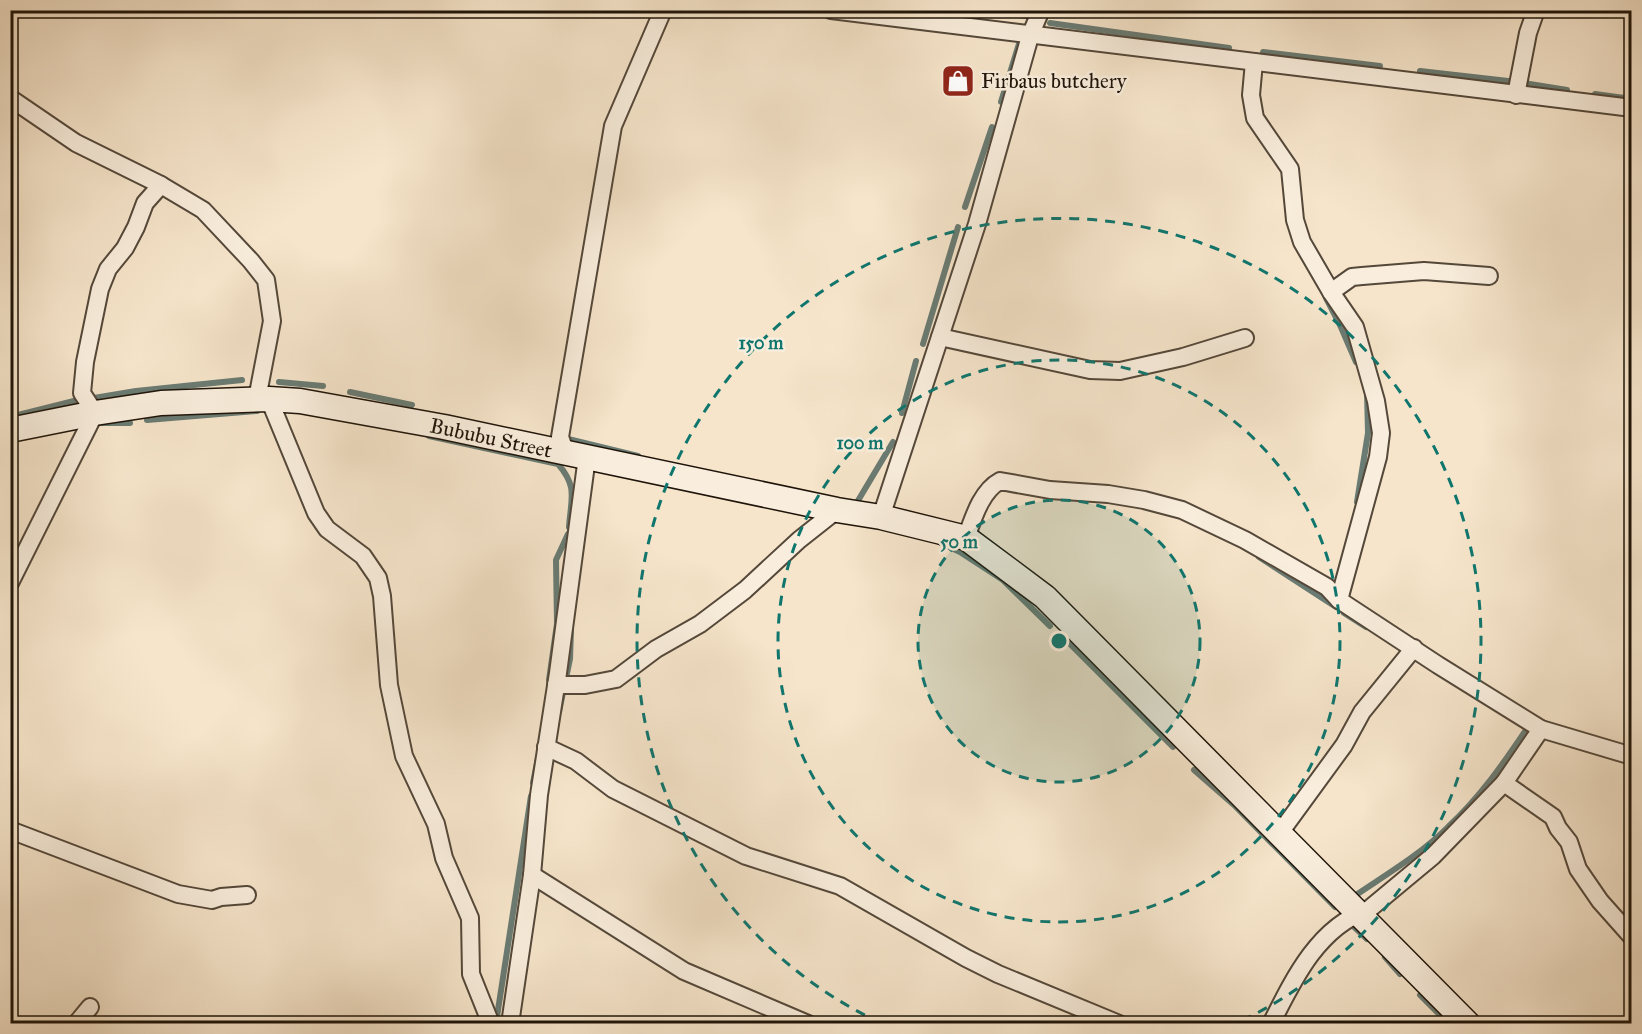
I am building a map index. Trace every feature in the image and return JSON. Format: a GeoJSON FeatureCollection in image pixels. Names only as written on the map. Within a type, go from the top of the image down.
{"type":"FeatureCollection","features":[{"type":"Feature","properties":{"kind":"street"},"geometry":{"type":"LineString","coordinates":[[510,1023],[532,875],[539,795],[556,685],[576,455],[560,437],[613,126],[663,10]]}},
{"type":"Feature","properties":{"kind":"street"},"geometry":{"type":"LineString","coordinates":[[831,10],[1632,108]]}},
{"type":"Feature","properties":{"kind":"street"},"geometry":{"type":"LineString","coordinates":[[881,517],[977,224],[1030,36],[1041,10]]}},
{"type":"Feature","properties":{"kind":"street"},"geometry":{"type":"LineString","coordinates":[[1516,95],[1528,33],[1536,10]]}},
{"type":"Feature","properties":{"kind":"street"},"geometry":{"type":"LineString","coordinates":[[1254,62],[1251,95],[1255,118],[1290,169],[1295,220],[1302,243],[1355,327],[1376,401],[1381,433],[1378,457],[1339,600]]}},
{"type":"Feature","properties":{"kind":"street"},"geometry":{"type":"LineString","coordinates":[[10,98],[76,143],[161,185],[203,210],[266,280],[272,321],[263,399],[316,513],[327,529],[363,556],[378,578],[382,596],[389,685],[404,756],[436,824],[444,858],[470,918],[471,974],[490,1023]]}},
{"type":"Feature","properties":{"kind":"street"},"geometry":{"type":"LineString","coordinates":[[10,583],[95,412],[82,393],[85,362],[100,289],[108,269],[125,248],[136,227],[145,203],[161,185]]}},
{"type":"Feature","properties":{"kind":"street"},"geometry":{"type":"LineString","coordinates":[[1331,292],[1352,278],[1362,276],[1424,271],[1489,276]]}},
{"type":"Feature","properties":{"kind":"street"},"geometry":{"type":"LineString","coordinates":[[940,337],[1090,370],[1120,371],[1183,357],[1245,338]]}},
{"type":"Feature","properties":{"kind":"street","name":"Bububu Street"},"geometry":{"type":"LineString","coordinates":[[10,430],[95,412],[161,402],[263,399],[300,401],[881,517],[966,538]]}},
{"type":"Feature","properties":{"kind":"street"},"geometry":{"type":"LineString","coordinates":[[1468,1023],[1046,597],[966,538],[975,513],[992,485],[1000,481],[1050,490],[1108,494],[1182,510],[1255,546],[1327,587],[1339,600],[1541,729],[1632,756]]}},
{"type":"Feature","properties":{"kind":"street"},"geometry":{"type":"LineString","coordinates":[[556,685],[585,685],[616,679],[623,675],[656,649],[700,624],[745,590],[799,540],[837,510]]}},
{"type":"Feature","properties":{"kind":"street"},"geometry":{"type":"LineString","coordinates":[[1279,834],[1344,745],[1362,712],[1414,648]]}},
{"type":"Feature","properties":{"kind":"street"},"geometry":{"type":"LineString","coordinates":[[1271,1023],[1292,981],[1335,927],[1368,910],[1433,856],[1504,783],[1541,729]]}},
{"type":"Feature","properties":{"kind":"street"},"geometry":{"type":"LineString","coordinates":[[546,747],[576,761],[613,789],[746,856],[840,886],[998,974],[1119,1023]]}},
{"type":"Feature","properties":{"kind":"street"},"geometry":{"type":"LineString","coordinates":[[1504,783],[1553,817],[1569,842],[1578,869],[1600,901],[1632,937]]}},
{"type":"Feature","properties":{"kind":"street"},"geometry":{"type":"LineString","coordinates":[[10,830],[178,894],[212,900],[220,897],[247,895]]}},
{"type":"Feature","properties":{"kind":"street"},"geometry":{"type":"LineString","coordinates":[[532,875],[684,971],[808,1023]]}},
{"type":"Feature","properties":{"kind":"street"},"geometry":{"type":"LineString","coordinates":[[76,1023],[90,1008]]}},
{"type":"Feature","properties":{"kind":"waterway"},"geometry":{"type":"LineString","coordinates":[[976,10],[1027,16],[1028,10]]}},
{"type":"Feature","properties":{"kind":"waterway"},"geometry":{"type":"LineString","coordinates":[[1050,23],[1229,48]]}},
{"type":"Feature","properties":{"kind":"waterway"},"geometry":{"type":"LineString","coordinates":[[1001,102],[1019,44]]}},
{"type":"Feature","properties":{"kind":"waterway"},"geometry":{"type":"LineString","coordinates":[[1263,52],[1380,66]]}},
{"type":"Feature","properties":{"kind":"waterway"},"geometry":{"type":"LineString","coordinates":[[1420,71],[1567,90]]}},
{"type":"Feature","properties":{"kind":"waterway"},"geometry":{"type":"LineString","coordinates":[[1595,94],[1632,99]]}},
{"type":"Feature","properties":{"kind":"waterway"},"geometry":{"type":"LineString","coordinates":[[965,207],[992,127]]}},
{"type":"Feature","properties":{"kind":"waterway"},"geometry":{"type":"LineString","coordinates":[[923,344],[958,227]]}},
{"type":"Feature","properties":{"kind":"waterway"},"geometry":{"type":"LineString","coordinates":[[1326,298],[1356,362]]}},
{"type":"Feature","properties":{"kind":"waterway"},"geometry":{"type":"LineString","coordinates":[[902,413],[916,361]]}},
{"type":"Feature","properties":{"kind":"waterway"},"geometry":{"type":"LineString","coordinates":[[94,398],[136,391],[242,380]]}},
{"type":"Feature","properties":{"kind":"waterway"},"geometry":{"type":"LineString","coordinates":[[279,382],[323,386]]}},
{"type":"Feature","properties":{"kind":"waterway"},"geometry":{"type":"LineString","coordinates":[[350,392],[412,405]]}},
{"type":"Feature","properties":{"kind":"waterway"},"geometry":{"type":"LineString","coordinates":[[1357,502],[1368,433],[1367,392]]}},
{"type":"Feature","properties":{"kind":"waterway"},"geometry":{"type":"LineString","coordinates":[[10,417],[78,400]]}},
{"type":"Feature","properties":{"kind":"waterway"},"geometry":{"type":"LineString","coordinates":[[147,420],[257,411]]}},
{"type":"Feature","properties":{"kind":"waterway"},"geometry":{"type":"LineString","coordinates":[[100,423],[130,423]]}},
{"type":"Feature","properties":{"kind":"waterway"},"geometry":{"type":"LineString","coordinates":[[429,436],[558,464],[571,486],[569,527]]}},
{"type":"Feature","properties":{"kind":"waterway"},"geometry":{"type":"LineString","coordinates":[[564,438],[638,456]]}},
{"type":"Feature","properties":{"kind":"waterway"},"geometry":{"type":"LineString","coordinates":[[854,504],[893,442]]}},
{"type":"Feature","properties":{"kind":"waterway"},"geometry":{"type":"LineString","coordinates":[[549,680],[557,624],[556,560],[568,534]]}},
{"type":"Feature","properties":{"kind":"waterway"},"geometry":{"type":"LineString","coordinates":[[939,542],[960,552],[1003,580],[1050,626]]}},
{"type":"Feature","properties":{"kind":"waterway"},"geometry":{"type":"LineString","coordinates":[[1259,557],[1336,607]]}},
{"type":"Feature","properties":{"kind":"waterway"},"geometry":{"type":"LineString","coordinates":[[1344,613],[1366,627]]}},
{"type":"Feature","properties":{"kind":"waterway"},"geometry":{"type":"LineString","coordinates":[[559,712],[570,659],[571,630]]}},
{"type":"Feature","properties":{"kind":"waterway"},"geometry":{"type":"LineString","coordinates":[[1066,640],[1173,747]]}},
{"type":"Feature","properties":{"kind":"waterway"},"geometry":{"type":"LineString","coordinates":[[1359,900],[1356,895],[1415,855],[1460,816],[1501,767],[1528,727],[1525,725]]}},
{"type":"Feature","properties":{"kind":"waterway"},"geometry":{"type":"LineString","coordinates":[[533,783],[538,758]]}},
{"type":"Feature","properties":{"kind":"waterway"},"geometry":{"type":"LineString","coordinates":[[1194,770],[1234,805],[1335,907]]}},
{"type":"Feature","properties":{"kind":"waterway"},"geometry":{"type":"LineString","coordinates":[[496,1023],[531,796]]}},
{"type":"Feature","properties":{"kind":"waterway"},"geometry":{"type":"LineString","coordinates":[[1351,924],[1367,939]]}},
{"type":"Feature","properties":{"kind":"waterway"},"geometry":{"type":"LineString","coordinates":[[1385,957],[1400,974]]}},
{"type":"Feature","properties":{"kind":"waterway"},"geometry":{"type":"LineString","coordinates":[[1420,995],[1449,1024]]}},
{"type":"Feature","properties":{"kind":"place","name":"Firbaus butchery"},"geometry":{"type":"Point","coordinates":[958,81]}}]}
